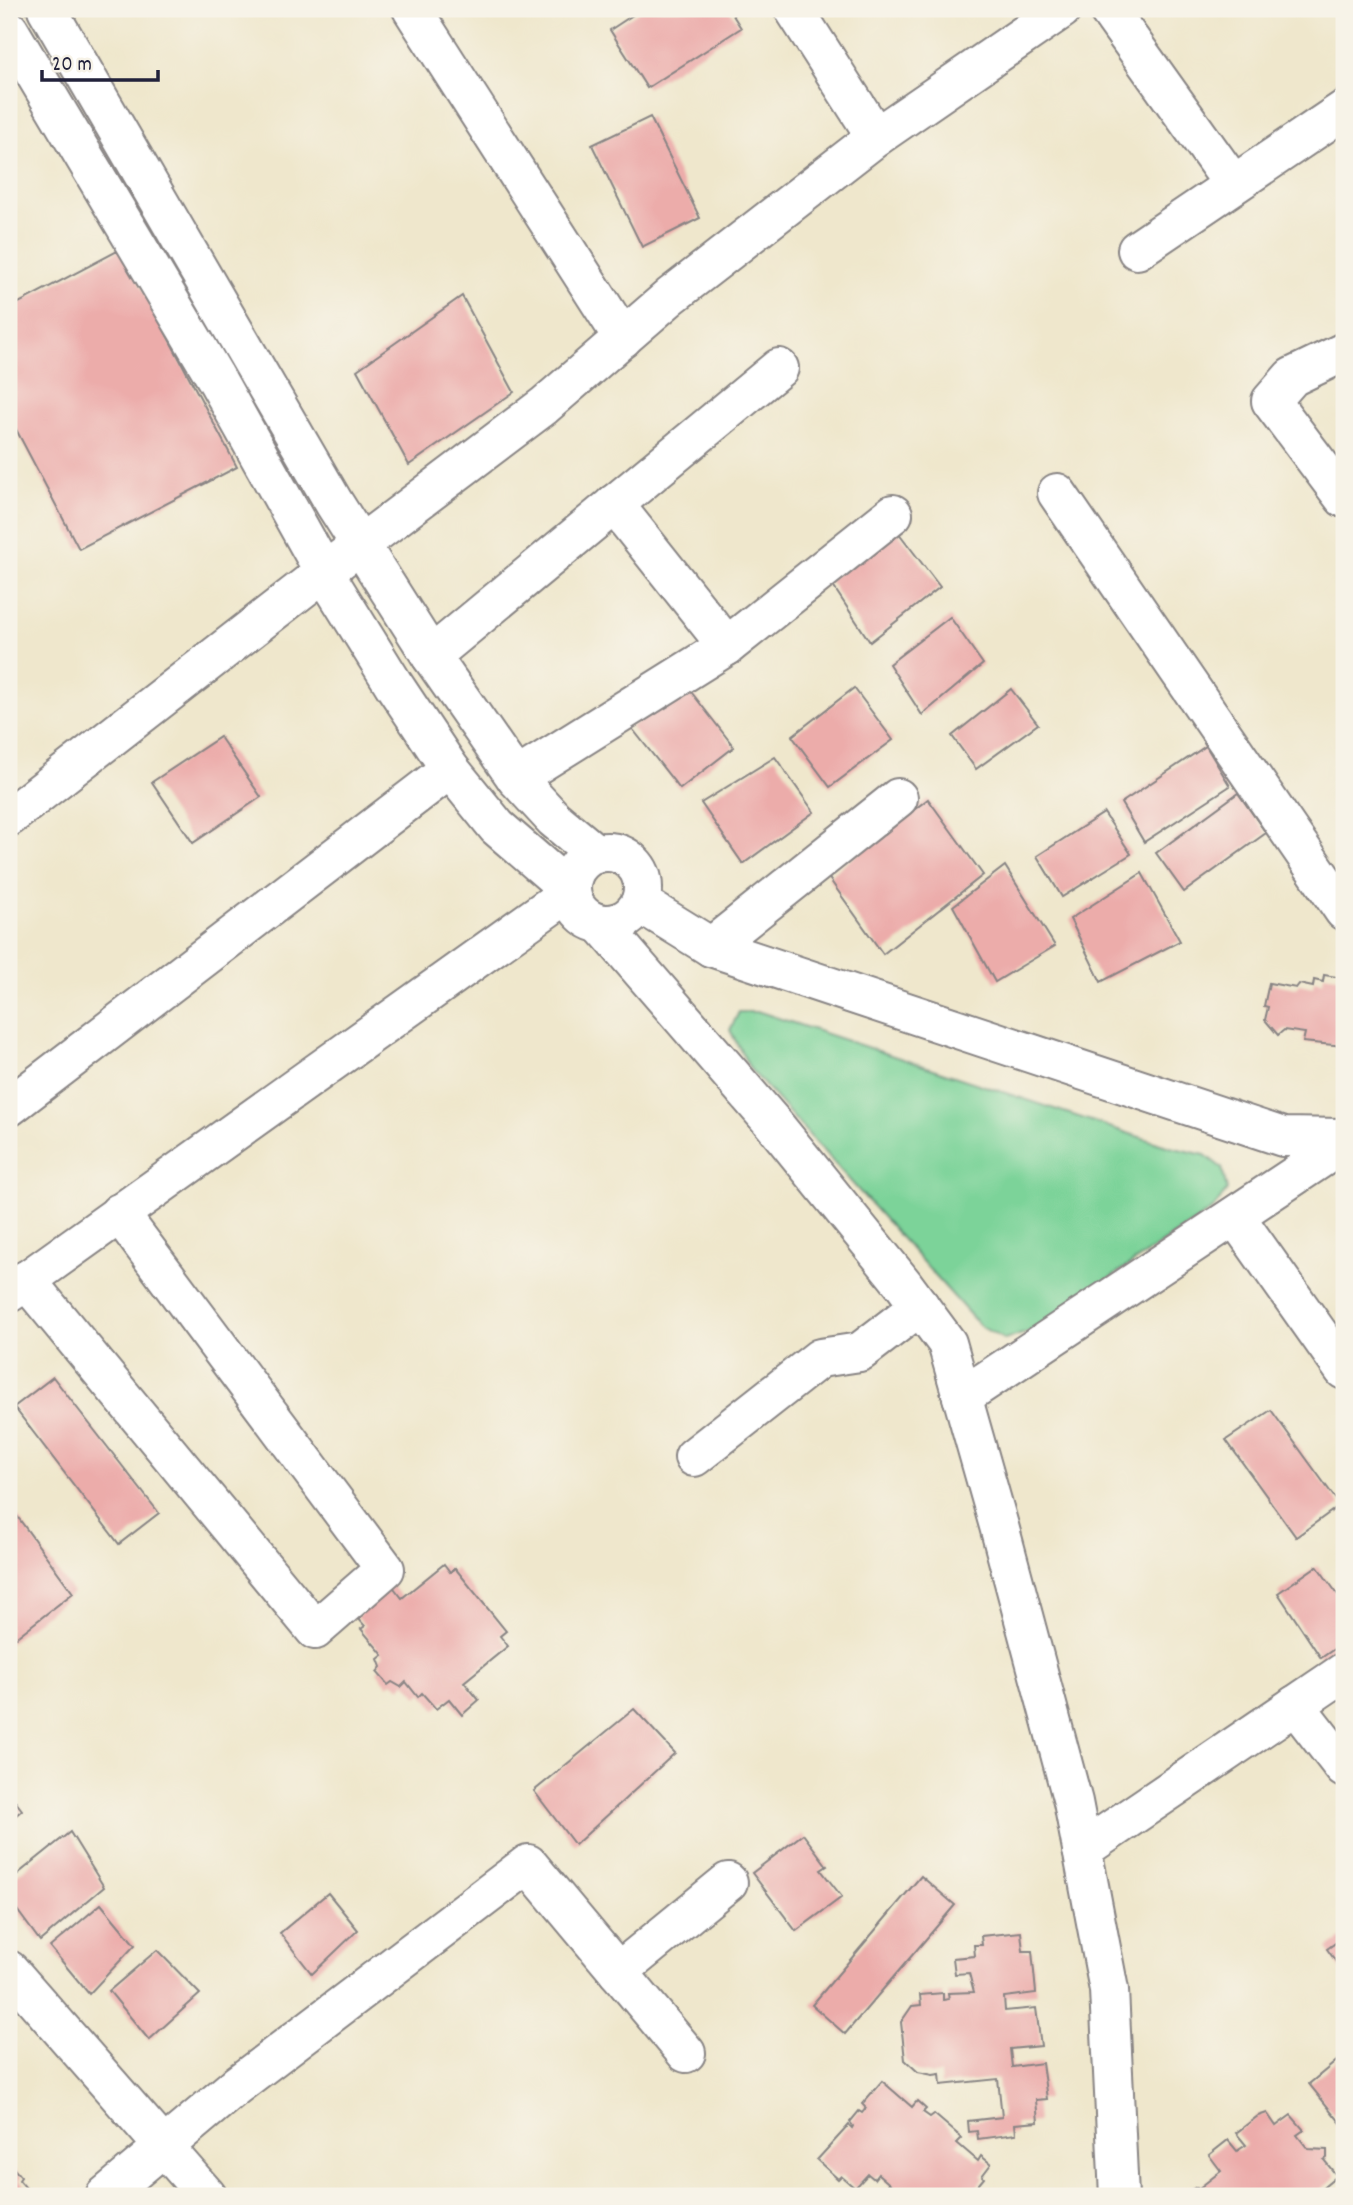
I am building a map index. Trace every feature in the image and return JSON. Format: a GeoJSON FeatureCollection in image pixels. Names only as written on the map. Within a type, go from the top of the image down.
{"type":"FeatureCollection","features":[{"type":"Feature","properties":{"kind":"street"},"geometry":{"type":"LineString","coordinates":[[47,9],[360,545],[431,656],[516,778],[554,818],[596,854]]}},
{"type":"Feature","properties":{"kind":"street"},"geometry":{"type":"LineString","coordinates":[[412,9],[623,338]]}},
{"type":"Feature","properties":{"kind":"street"},"geometry":{"type":"LineString","coordinates":[[794,9],[876,137]]}},
{"type":"Feature","properties":{"kind":"street"},"geometry":{"type":"LineString","coordinates":[[9,817],[324,572],[544,406],[671,296],[876,137],[1062,9]]}},
{"type":"Feature","properties":{"kind":"street"},"geometry":{"type":"LineString","coordinates":[[1108,9],[1233,184]]}},
{"type":"Feature","properties":{"kind":"street"},"geometry":{"type":"LineString","coordinates":[[9,30],[218,382],[324,572],[450,769],[497,827],[533,861],[571,891],[581,912],[590,920],[613,924],[634,913],[643,891],[642,880],[629,860],[619,855],[607,852],[585,859],[572,879],[571,891],[119,1213],[18,1286],[315,1630],[385,1569],[119,1213]]}},
{"type":"Feature","properties":{"kind":"street"},"geometry":{"type":"LineString","coordinates":[[1137,250],[1344,110]]}},
{"type":"Feature","properties":{"kind":"street"},"geometry":{"type":"LineString","coordinates":[[1344,352],[1292,377],[1271,401],[1344,498]]}},
{"type":"Feature","properties":{"kind":"street"},"geometry":{"type":"LineString","coordinates":[[431,656],[779,368]]}},
{"type":"Feature","properties":{"kind":"street"},"geometry":{"type":"LineString","coordinates":[[1057,494],[1344,911]]}},
{"type":"Feature","properties":{"kind":"street"},"geometry":{"type":"LineString","coordinates":[[614,504],[727,646]]}},
{"type":"Feature","properties":{"kind":"street"},"geometry":{"type":"LineString","coordinates":[[516,778],[727,646],[893,514]]}},
{"type":"Feature","properties":{"kind":"street"},"geometry":{"type":"LineString","coordinates":[[9,1107],[450,769]]}},
{"type":"Feature","properties":{"kind":"street"},"geometry":{"type":"LineString","coordinates":[[711,947],[898,799]]}},
{"type":"Feature","properties":{"kind":"street"},"geometry":{"type":"LineString","coordinates":[[640,903],[711,947],[1283,1137],[1344,1140]]}},
{"type":"Feature","properties":{"kind":"street"},"geometry":{"type":"LineString","coordinates":[[601,923],[773,1123],[947,1343],[1073,1802],[1109,1990],[1110,2191]]}},
{"type":"Feature","properties":{"kind":"street"},"geometry":{"type":"LineString","coordinates":[[962,1397],[1235,1216],[1344,1140]]}},
{"type":"Feature","properties":{"kind":"street"},"geometry":{"type":"LineString","coordinates":[[1235,1216],[1344,1370]]}},
{"type":"Feature","properties":{"kind":"street"},"geometry":{"type":"LineString","coordinates":[[694,1457],[820,1357],[860,1352],[920,1306]]}},
{"type":"Feature","properties":{"kind":"street"},"geometry":{"type":"LineString","coordinates":[[1082,1850],[1344,1672]]}},
{"type":"Feature","properties":{"kind":"street"},"geometry":{"type":"LineString","coordinates":[[1295,1705],[1344,1768]]}},
{"type":"Feature","properties":{"kind":"street"},"geometry":{"type":"LineString","coordinates":[[106,2196],[237,2085],[528,1864],[686,2053]]}},
{"type":"Feature","properties":{"kind":"street"},"geometry":{"type":"LineString","coordinates":[[618,1972],[728,1882]]}},
{"type":"Feature","properties":{"kind":"street"},"geometry":{"type":"LineString","coordinates":[[9,1970],[207,2196]]}},
{"type":"Feature","properties":{"kind":"green space"},"geometry":{"type":"Polygon","coordinates":[[[739,1012],[760,1012],[1170,1147],[1205,1155],[1222,1168],[1227,1190],[1213,1209],[1031,1331],[1005,1340],[980,1326],[750,1069],[730,1030],[739,1012]]]}},
{"type":"Feature","properties":{"kind":"building"},"geometry":{"type":"Polygon","coordinates":[[[642,9],[729,9],[741,28],[647,88],[610,30],[642,9]]]}},
{"type":"Feature","properties":{"kind":"building"},"geometry":{"type":"Polygon","coordinates":[[[650,117],[700,218],[642,247],[592,145],[650,117]]]}},
{"type":"Feature","properties":{"kind":"building"},"geometry":{"type":"Polygon","coordinates":[[[121,249],[237,467],[79,549],[9,416],[9,308],[121,249]]]}},
{"type":"Feature","properties":{"kind":"building"},"geometry":{"type":"Polygon","coordinates":[[[462,296],[514,392],[409,465],[357,370],[462,296]]]}},
{"type":"Feature","properties":{"kind":"building"},"geometry":{"type":"Polygon","coordinates":[[[895,528],[940,587],[870,642],[829,580],[895,528]]]}},
{"type":"Feature","properties":{"kind":"building"},"geometry":{"type":"Polygon","coordinates":[[[950,617],[983,664],[922,715],[889,664],[950,617]]]}},
{"type":"Feature","properties":{"kind":"building"},"geometry":{"type":"Polygon","coordinates":[[[685,684],[734,747],[680,789],[631,727],[685,684]]]}},
{"type":"Feature","properties":{"kind":"building"},"geometry":{"type":"Polygon","coordinates":[[[854,688],[893,740],[830,787],[792,736],[854,688]]]}},
{"type":"Feature","properties":{"kind":"building"},"geometry":{"type":"Polygon","coordinates":[[[1011,689],[1038,724],[976,769],[952,736],[1011,689]]]}},
{"type":"Feature","properties":{"kind":"building"},"geometry":{"type":"Polygon","coordinates":[[[220,737],[261,797],[193,843],[152,782],[220,737]]]}},
{"type":"Feature","properties":{"kind":"building"},"geometry":{"type":"Polygon","coordinates":[[[1206,746],[1230,786],[1144,842],[1121,803],[1206,746]]]}},
{"type":"Feature","properties":{"kind":"building"},"geometry":{"type":"Polygon","coordinates":[[[775,757],[814,812],[743,864],[701,803],[775,757]]]}},
{"type":"Feature","properties":{"kind":"building"},"geometry":{"type":"Polygon","coordinates":[[[1238,793],[1266,833],[1184,892],[1156,853],[1238,793]]]}},
{"type":"Feature","properties":{"kind":"building"},"geometry":{"type":"Polygon","coordinates":[[[928,799],[983,875],[883,954],[828,877],[928,799]]]}},
{"type":"Feature","properties":{"kind":"building"},"geometry":{"type":"Polygon","coordinates":[[[1104,813],[1131,854],[1062,897],[1037,856],[1104,813]]]}},
{"type":"Feature","properties":{"kind":"building"},"geometry":{"type":"Polygon","coordinates":[[[1005,866],[1055,946],[995,982],[953,906],[1005,866]]]}},
{"type":"Feature","properties":{"kind":"building"},"geometry":{"type":"Polygon","coordinates":[[[1142,873],[1180,941],[1101,982],[1070,919],[1142,873]]]}},
{"type":"Feature","properties":{"kind":"building"},"geometry":{"type":"Polygon","coordinates":[[[1324,975],[1344,978],[1344,1046],[1303,1042],[1305,1033],[1284,1030],[1278,1035],[1265,1020],[1268,1007],[1264,1006],[1269,983],[1296,988],[1299,984],[1313,987],[1314,980],[1323,982],[1324,975]]]}},
{"type":"Feature","properties":{"kind":"building"},"geometry":{"type":"Polygon","coordinates":[[[53,1377],[159,1513],[119,1544],[14,1407],[53,1377]]]}},
{"type":"Feature","properties":{"kind":"building"},"geometry":{"type":"Polygon","coordinates":[[[1271,1410],[1340,1505],[1296,1537],[1226,1440],[1271,1410]]]}},
{"type":"Feature","properties":{"kind":"building"},"geometry":{"type":"Polygon","coordinates":[[[9,1505],[73,1593],[9,1643],[9,1505]]]}},
{"type":"Feature","properties":{"kind":"building"},"geometry":{"type":"Polygon","coordinates":[[[444,1564],[450,1572],[455,1568],[506,1631],[500,1636],[508,1646],[464,1682],[479,1700],[462,1715],[449,1699],[436,1709],[422,1693],[418,1697],[406,1682],[401,1687],[392,1682],[388,1685],[377,1672],[381,1667],[378,1659],[383,1655],[361,1629],[365,1626],[357,1617],[387,1579],[402,1598],[444,1564]]]}},
{"type":"Feature","properties":{"kind":"building"},"geometry":{"type":"Polygon","coordinates":[[[1317,1566],[1344,1603],[1344,1642],[1321,1658],[1278,1593],[1317,1566]]]}},
{"type":"Feature","properties":{"kind":"building"},"geometry":{"type":"Polygon","coordinates":[[[634,1709],[675,1753],[575,1845],[534,1791],[634,1709]]]}},
{"type":"Feature","properties":{"kind":"building"},"geometry":{"type":"Polygon","coordinates":[[[9,1793],[22,1810],[9,1821],[9,1793]]]}},
{"type":"Feature","properties":{"kind":"building"},"geometry":{"type":"Polygon","coordinates":[[[70,1832],[104,1887],[40,1941],[9,1899],[9,1881],[70,1832]]]}},
{"type":"Feature","properties":{"kind":"building"},"geometry":{"type":"Polygon","coordinates":[[[803,1834],[827,1866],[821,1870],[842,1897],[796,1931],[752,1873],[803,1834]]]}},
{"type":"Feature","properties":{"kind":"building"},"geometry":{"type":"Polygon","coordinates":[[[921,1876],[955,1905],[845,2034],[812,2005],[921,1876]]]}},
{"type":"Feature","properties":{"kind":"building"},"geometry":{"type":"Polygon","coordinates":[[[328,1893],[358,1930],[312,1974],[280,1933],[328,1893]]]}},
{"type":"Feature","properties":{"kind":"building"},"geometry":{"type":"Polygon","coordinates":[[[101,1904],[135,1945],[89,1994],[50,1947],[101,1904]]]}},
{"type":"Feature","properties":{"kind":"building"},"geometry":{"type":"Polygon","coordinates":[[[1021,1932],[1023,1951],[1032,1951],[1036,1993],[1004,1997],[1005,2011],[1036,2008],[1041,2046],[1010,2049],[1012,2067],[1042,2063],[1047,2099],[1036,2100],[1038,2122],[1015,2124],[1016,2134],[978,2139],[977,2131],[969,2132],[968,2121],[1002,2117],[998,2079],[941,2085],[940,2074],[918,2072],[905,2060],[901,2022],[912,2006],[921,2005],[920,1995],[943,1993],[943,2000],[949,1999],[948,1993],[974,1992],[969,1973],[955,1974],[953,1958],[975,1956],[974,1945],[982,1945],[981,1936],[1021,1932]]]}},
{"type":"Feature","properties":{"kind":"building"},"geometry":{"type":"Polygon","coordinates":[[[1344,1937],[1344,1973],[1327,1949],[1344,1937]]]}},
{"type":"Feature","properties":{"kind":"building"},"geometry":{"type":"Polygon","coordinates":[[[157,1950],[200,1994],[149,2040],[109,1991],[157,1950]]]}},
{"type":"Feature","properties":{"kind":"building"},"geometry":{"type":"Polygon","coordinates":[[[1344,2055],[1344,2127],[1309,2084],[1344,2055]]]}},
{"type":"Feature","properties":{"kind":"building"},"geometry":{"type":"Polygon","coordinates":[[[882,2081],[912,2107],[917,2101],[926,2109],[923,2112],[930,2117],[934,2114],[962,2138],[957,2143],[978,2161],[981,2156],[991,2164],[982,2176],[984,2178],[969,2196],[963,2191],[959,2196],[895,2196],[891,2192],[894,2188],[878,2174],[874,2179],[868,2174],[855,2188],[841,2176],[838,2179],[817,2160],[849,2125],[852,2128],[850,2122],[859,2111],[862,2113],[866,2108],[862,2104],[882,2081]]]}},
{"type":"Feature","properties":{"kind":"building"},"geometry":{"type":"Polygon","coordinates":[[[1267,2113],[1276,2126],[1291,2115],[1304,2130],[1297,2135],[1308,2149],[1327,2150],[1327,2158],[1324,2160],[1337,2176],[1313,2196],[1194,2196],[1196,2192],[1193,2189],[1198,2189],[1221,2171],[1209,2155],[1228,2140],[1237,2151],[1246,2145],[1236,2133],[1258,2116],[1267,2113]]]}},
{"type":"Feature","properties":{"kind":"building"},"geometry":{"type":"Polygon","coordinates":[[[9,2163],[21,2177],[19,2180],[33,2196],[9,2196],[9,2163]]]}}]}
